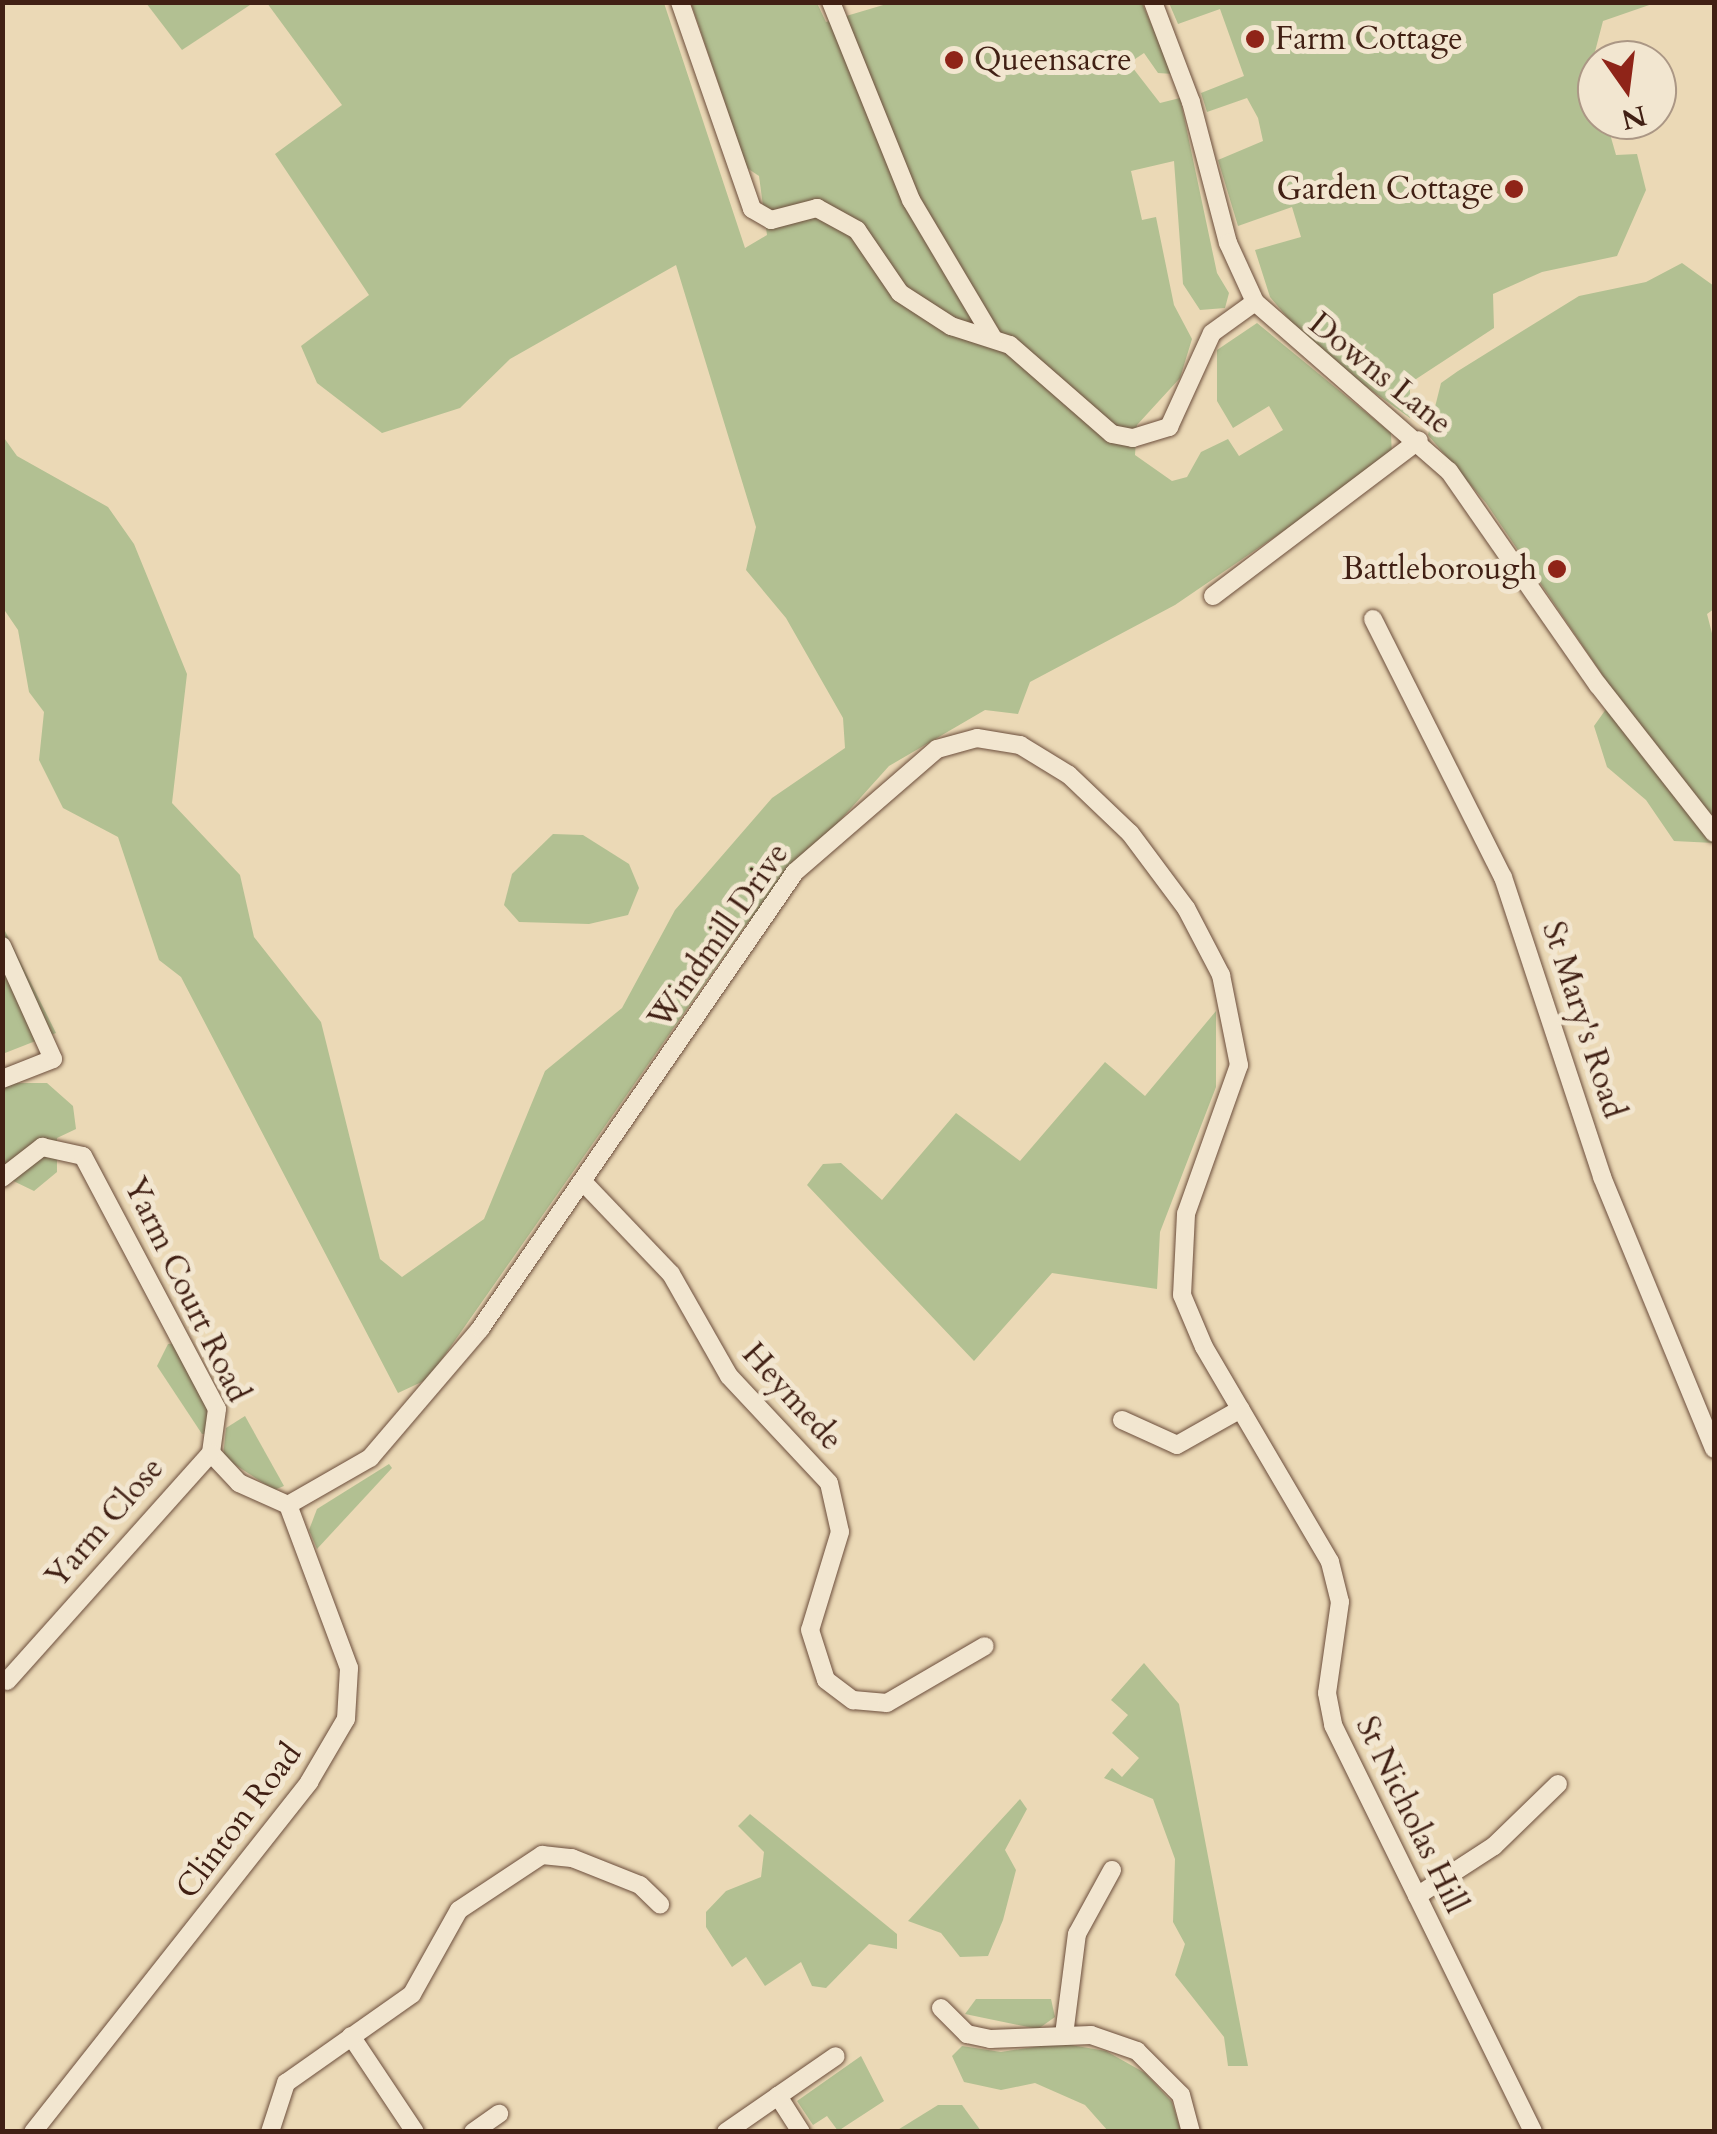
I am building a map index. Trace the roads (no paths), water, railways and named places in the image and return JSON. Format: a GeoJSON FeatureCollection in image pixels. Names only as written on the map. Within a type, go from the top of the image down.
{"type":"FeatureCollection","features":[{"type":"Feature","properties":{"kind":"street"},"geometry":{"type":"LineString","coordinates":[[680,2],[752,209],[772,220],[818,208],[856,230],[900,293],[951,326],[993,338],[1026,356],[1090,421],[1132,438],[1169,427],[1212,332],[1255,302]]}},
{"type":"Feature","properties":{"kind":"street"},"geometry":{"type":"LineString","coordinates":[[832,2],[910,200],[993,338]]}},
{"type":"Feature","properties":{"kind":"street","name":"Downs Lane"},"geometry":{"type":"LineString","coordinates":[[1153,2],[1191,102],[1228,243],[1255,302],[1292,342],[1419,440],[1472,499],[1598,686],[1714,833]]}},
{"type":"Feature","properties":{"kind":"street"},"geometry":{"type":"LineString","coordinates":[[1213,596],[1419,440]]}},
{"type":"Feature","properties":{"kind":"street","name":"St Mary's Road"},"geometry":{"type":"LineString","coordinates":[[1373,619],[1503,877],[1602,1177],[1714,1449]]}},
{"type":"Feature","properties":{"kind":"street","name":"Windmill Drive"},"geometry":{"type":"LineString","coordinates":[[288,1505],[340,1480],[396,1431],[586,1185],[805,861],[937,749],[976,738],[1020,744],[1096,798],[1161,870],[1205,939],[1233,1007],[1239,1051],[1232,1101],[1186,1214],[1179,1270],[1190,1322],[1242,1409]]}},
{"type":"Feature","properties":{"kind":"street"},"geometry":{"type":"LineString","coordinates":[[2,946],[53,1059],[47,1068],[2,1078]]}},
{"type":"Feature","properties":{"kind":"street","name":"Yarm Court Road"},"geometry":{"type":"LineString","coordinates":[[2,1178],[30,1151],[56,1145],[94,1169],[217,1409],[212,1453],[239,1483],[288,1505]]}},
{"type":"Feature","properties":{"kind":"street","name":"Heymede"},"geometry":{"type":"LineString","coordinates":[[586,1185],[670,1274],[729,1376],[828,1484],[838,1550],[810,1630],[826,1680],[854,1700],[887,1703],[985,1646]]}},
{"type":"Feature","properties":{"kind":"street"},"geometry":{"type":"LineString","coordinates":[[1122,1420],[1177,1445],[1242,1409]]}},
{"type":"Feature","properties":{"kind":"street","name":"St Nicholas Hill"},"geometry":{"type":"LineString","coordinates":[[1242,1409],[1337,1578],[1340,1623],[1328,1709],[1533,2132]]}},
{"type":"Feature","properties":{"kind":"street","name":"Yarm Close"},"geometry":{"type":"LineString","coordinates":[[4,1684],[212,1453]]}},
{"type":"Feature","properties":{"kind":"street","name":"Clinton Road"},"geometry":{"type":"LineString","coordinates":[[33,2132],[309,1782],[346,1719],[348,1668],[288,1505]]}},
{"type":"Feature","properties":{"kind":"street"},"geometry":{"type":"LineString","coordinates":[[1417,1896],[1494,1846],[1558,1784]]}},
{"type":"Feature","properties":{"kind":"street"},"geometry":{"type":"LineString","coordinates":[[270,2132],[286,2083],[412,1994],[460,1910],[542,1855],[572,1858],[640,1886],[660,1904]]}},
{"type":"Feature","properties":{"kind":"street"},"geometry":{"type":"LineString","coordinates":[[1064,2035],[1077,1934],[1112,1870]]}},
{"type":"Feature","properties":{"kind":"street"},"geometry":{"type":"LineString","coordinates":[[940,2008],[966,2034],[990,2039],[1091,2035],[1153,2062],[1181,2095],[1191,2132]]}},
{"type":"Feature","properties":{"kind":"street"},"geometry":{"type":"LineString","coordinates":[[351,2036],[415,2132]]}},
{"type":"Feature","properties":{"kind":"street"},"geometry":{"type":"LineString","coordinates":[[726,2132],[836,2056]]}},
{"type":"Feature","properties":{"kind":"street"},"geometry":{"type":"LineString","coordinates":[[778,2096],[802,2132]]}},
{"type":"Feature","properties":{"kind":"street"},"geometry":{"type":"LineString","coordinates":[[473,2132],[499,2114]]}},
{"type":"Feature","properties":{"kind":"place","name":"Farm Cottage"},"geometry":{"type":"Point","coordinates":[1255,39]}},
{"type":"Feature","properties":{"kind":"place","name":"Queensacre"},"geometry":{"type":"Point","coordinates":[954,60]}},
{"type":"Feature","properties":{"kind":"place","name":"Garden Cottage"},"geometry":{"type":"Point","coordinates":[1514,189]}},
{"type":"Feature","properties":{"kind":"place","name":"Battleborough"},"geometry":{"type":"Point","coordinates":[1557,569]}}]}
